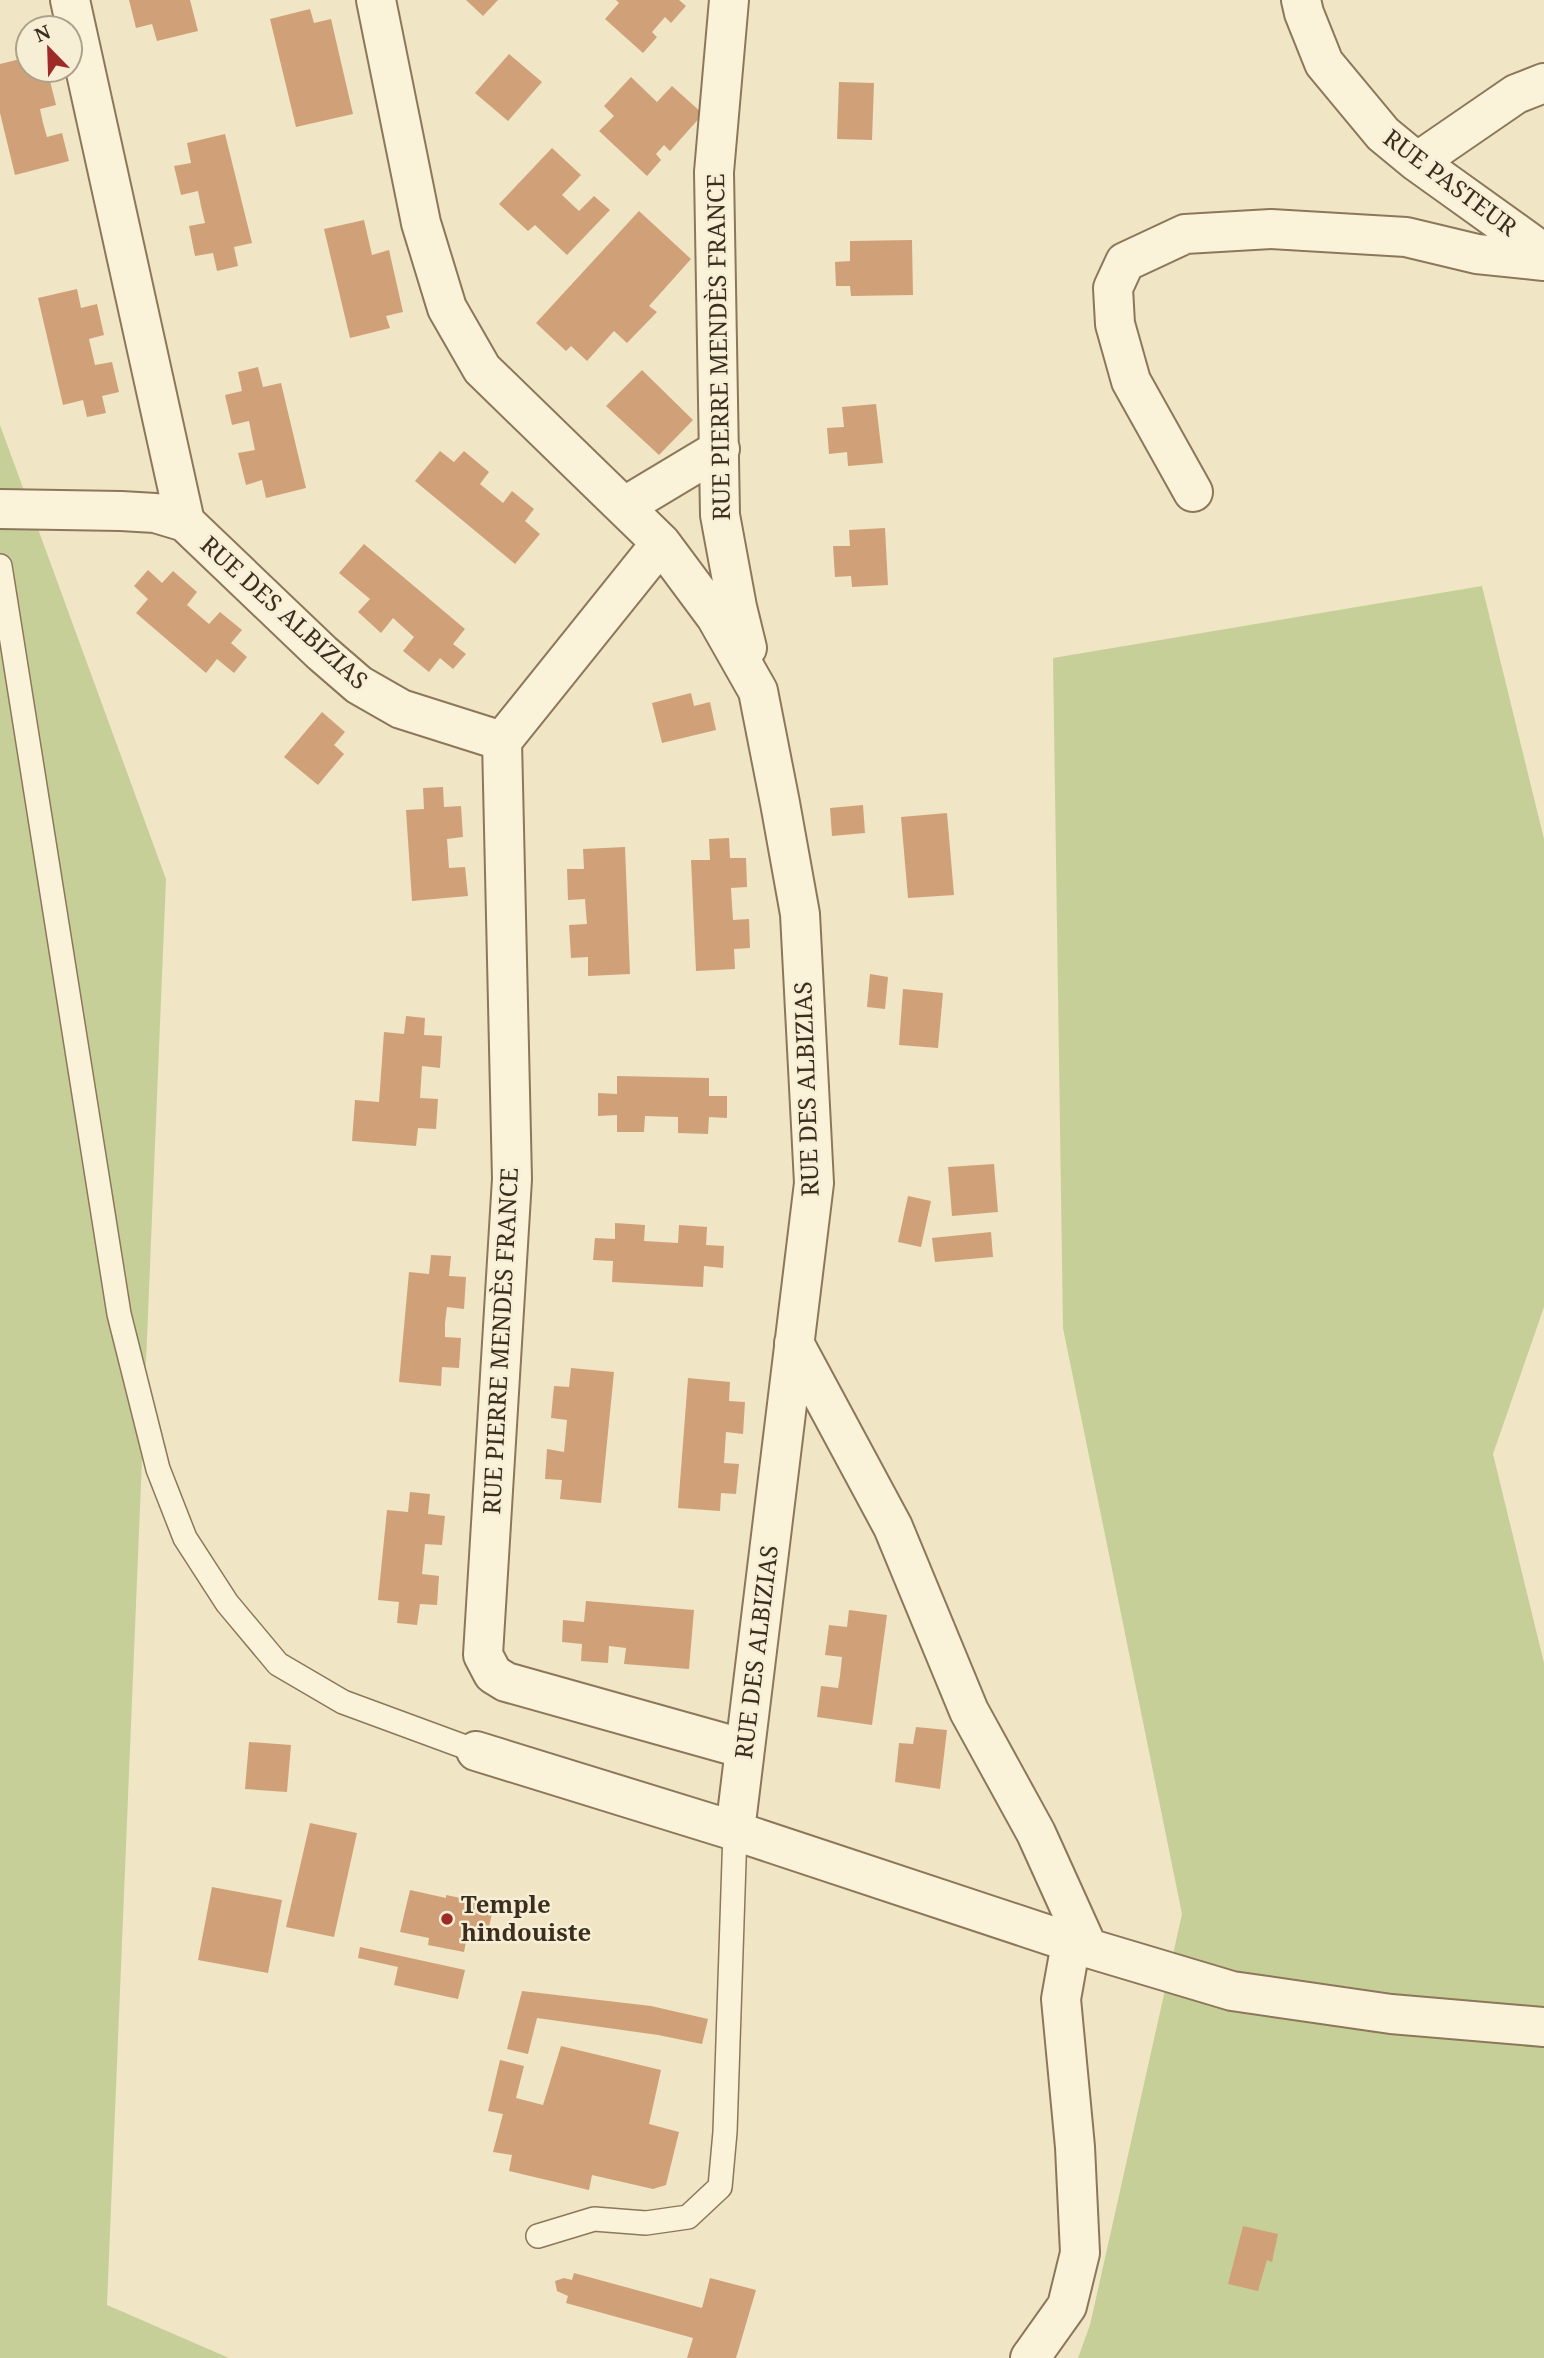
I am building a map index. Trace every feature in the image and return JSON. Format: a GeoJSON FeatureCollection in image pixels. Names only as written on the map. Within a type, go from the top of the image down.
{"type":"FeatureCollection","features":[{"type":"Feature","properties":{"kind":"street","name":"RUE DES ALBIZIAS"},"geometry":{"type":"LineString","coordinates":[[69,0],[185,522]]}},
{"type":"Feature","properties":{"kind":"street","name":"RUE DES ALBIZIAS"},"geometry":{"type":"LineString","coordinates":[[376,0],[421,223],[447,308],[482,369],[661,543],[716,617],[758,691],[800,914],[814,1184],[735,1831]]}},
{"type":"Feature","properties":{"kind":"street","name":"RUE PIERRE MENDÈS FRANCE"},"geometry":{"type":"LineString","coordinates":[[729,0],[714,172],[720,515],[737,607],[758,691]]}},
{"type":"Feature","properties":{"kind":"street","name":"RUE PASTEUR"},"geometry":{"type":"LineString","coordinates":[[1301,0],[1324,63],[1383,134],[1417,162],[1544,253]]}},
{"type":"Feature","properties":{"kind":"street"},"geometry":{"type":"LineString","coordinates":[[1417,162],[1516,94],[1544,83]]}},
{"type":"Feature","properties":{"kind":"street"},"geometry":{"type":"LineString","coordinates":[[1193,492],[1131,381],[1115,324],[1113,288],[1125,262],[1185,234],[1271,229],[1406,237],[1477,254],[1544,261]]}},
{"type":"Feature","properties":{"kind":"street"},"geometry":{"type":"LineString","coordinates":[[625,506],[720,449]]}},
{"type":"Feature","properties":{"kind":"street","name":"RUE DES ALBIZIAS"},"geometry":{"type":"LineString","coordinates":[[0,509],[121,510],[155,513],[185,522],[359,685],[401,709],[502,741]]}},
{"type":"Feature","properties":{"kind":"street"},"geometry":{"type":"LineString","coordinates":[[502,741],[661,543]]}},
{"type":"Feature","properties":{"kind":"street","name":"RUE PIERRE MENDÈS FRANCE"},"geometry":{"type":"LineString","coordinates":[[502,741],[512,1179],[483,1655],[493,1674],[506,1682],[745,1749]]}},
{"type":"Feature","properties":{"kind":"street"},"geometry":{"type":"LineString","coordinates":[[794,1343],[892,1527],[969,1711],[1036,1833],[1080,1945],[1061,1999],[1076,2147],[1080,2253],[1067,2306],[1030,2358]]}},
{"type":"Feature","properties":{"kind":"street"},"geometry":{"type":"LineString","coordinates":[[476,1751],[735,1831],[1080,1945],[1232,1991],[1391,2014],[1544,2027]]}},
{"type":"Feature","properties":{"kind":"lane"},"geometry":{"type":"LineString","coordinates":[[0,566],[119,1314],[158,1469],[185,1538],[227,1603],[278,1664],[344,1702],[476,1751]]}},
{"type":"Feature","properties":{"kind":"lane"},"geometry":{"type":"LineString","coordinates":[[538,2236],[594,2218],[646,2223],[688,2217],[720,2188],[725,2132],[735,1831]]}},
{"type":"Feature","properties":{"kind":"green space"},"geometry":{"type":"Polygon","coordinates":[[[0,425],[166,879],[107,2305],[229,2358],[0,2358],[0,425]]]}},
{"type":"Feature","properties":{"kind":"green space"},"geometry":{"type":"Polygon","coordinates":[[[1482,586],[1544,839],[1544,1307],[1493,1454],[1544,1663],[1544,2358],[1078,2358],[1090,2325],[1182,1914],[1063,1328],[1053,658],[1482,586]]]}},
{"type":"Feature","properties":{"kind":"building"},"geometry":{"type":"Polygon","coordinates":[[[129,0],[190,0],[198,31],[157,41],[152,24],[136,28],[129,0]]]}},
{"type":"Feature","properties":{"kind":"building"},"geometry":{"type":"Polygon","coordinates":[[[466,0],[498,0],[483,16],[466,0]]]}},
{"type":"Feature","properties":{"kind":"building"},"geometry":{"type":"Polygon","coordinates":[[[616,0],[679,0],[686,6],[671,23],[665,17],[652,32],[657,37],[643,53],[605,19],[619,3],[616,0]]]}},
{"type":"Feature","properties":{"kind":"building"},"geometry":{"type":"Polygon","coordinates":[[[310,9],[314,23],[331,19],[353,114],[296,127],[270,19],[310,9]]]}},
{"type":"Feature","properties":{"kind":"building"},"geometry":{"type":"Polygon","coordinates":[[[509,54],[542,82],[508,121],[475,93],[509,54]]]}},
{"type":"Feature","properties":{"kind":"building"},"geometry":{"type":"Polygon","coordinates":[[[14,60],[14,84],[51,84],[56,105],[40,109],[43,123],[47,137],[62,133],[69,161],[15,175],[0,113],[0,64],[14,60]]]}},
{"type":"Feature","properties":{"kind":"building"},"geometry":{"type":"Polygon","coordinates":[[[631,77],[657,102],[672,86],[703,114],[670,151],[664,145],[656,154],[661,160],[647,176],[599,131],[614,116],[604,106],[631,77]]]}},
{"type":"Feature","properties":{"kind":"building"},"geometry":{"type":"Polygon","coordinates":[[[839,82],[874,83],[872,140],[837,139],[839,82]]]}},
{"type":"Feature","properties":{"kind":"building"},"geometry":{"type":"Polygon","coordinates":[[[225,134],[252,243],[234,247],[238,266],[217,271],[213,253],[195,256],[189,226],[205,223],[198,191],[181,195],[174,166],[191,163],[187,143],[225,134]]]}},
{"type":"Feature","properties":{"kind":"building"},"geometry":{"type":"Polygon","coordinates":[[[552,148],[581,175],[562,195],[579,211],[594,196],[610,210],[567,255],[535,225],[528,231],[499,204],[552,148]]]}},
{"type":"Feature","properties":{"kind":"building"},"geometry":{"type":"Polygon","coordinates":[[[639,211],[691,259],[649,306],[657,312],[627,343],[614,331],[587,361],[571,346],[566,351],[536,323],[639,211]]]}},
{"type":"Feature","properties":{"kind":"building"},"geometry":{"type":"Polygon","coordinates":[[[364,220],[372,255],[389,250],[403,312],[386,316],[390,328],[350,338],[324,229],[364,220]]]}},
{"type":"Feature","properties":{"kind":"building"},"geometry":{"type":"Polygon","coordinates":[[[912,240],[913,295],[851,296],[850,286],[836,286],[835,262],[850,261],[850,241],[912,240]]]}},
{"type":"Feature","properties":{"kind":"building"},"geometry":{"type":"Polygon","coordinates":[[[77,289],[81,308],[97,304],[104,335],[89,339],[95,365],[112,362],[119,392],[102,396],[106,413],[87,417],[83,400],[63,405],[38,298],[77,289]]]}},
{"type":"Feature","properties":{"kind":"building"},"geometry":{"type":"Polygon","coordinates":[[[258,367],[263,387],[281,383],[306,488],[266,498],[262,480],[246,485],[238,453],[255,450],[249,421],[232,425],[225,395],[242,391],[238,372],[258,367]]]}},
{"type":"Feature","properties":{"kind":"building"},"geometry":{"type":"Polygon","coordinates":[[[642,370],[693,420],[659,455],[606,406],[642,370]]]}},
{"type":"Feature","properties":{"kind":"building"},"geometry":{"type":"Polygon","coordinates":[[[876,404],[883,463],[848,466],[847,452],[829,454],[827,428],[844,427],[842,407],[876,404]]]}},
{"type":"Feature","properties":{"kind":"building"},"geometry":{"type":"Polygon","coordinates":[[[440,451],[454,462],[464,451],[489,472],[480,484],[503,503],[512,491],[534,509],[525,521],[540,534],[515,564],[415,481],[440,451]]]}},
{"type":"Feature","properties":{"kind":"building"},"geometry":{"type":"Polygon","coordinates":[[[885,528],[888,585],[852,587],[851,576],[835,577],[833,546],[850,546],[849,530],[885,528]]]}},
{"type":"Feature","properties":{"kind":"building"},"geometry":{"type":"Polygon","coordinates":[[[364,544],[465,629],[453,644],[466,654],[453,669],[440,658],[429,672],[403,651],[414,637],[393,618],[381,633],[358,612],[370,599],[339,573],[364,544]]]}},
{"type":"Feature","properties":{"kind":"building"},"geometry":{"type":"Polygon","coordinates":[[[148,570],[162,583],[173,571],[197,592],[187,605],[209,624],[220,612],[242,630],[231,643],[247,657],[234,673],[217,659],[206,673],[136,613],[148,599],[134,586],[148,570]]]}},
{"type":"Feature","properties":{"kind":"building"},"geometry":{"type":"Polygon","coordinates":[[[691,693],[694,706],[710,702],[716,730],[662,743],[652,703],[691,693]]]}},
{"type":"Feature","properties":{"kind":"building"},"geometry":{"type":"Polygon","coordinates":[[[322,712],[345,732],[334,745],[344,754],[318,785],[284,757],[322,712]]]}},
{"type":"Feature","properties":{"kind":"building"},"geometry":{"type":"Polygon","coordinates":[[[443,787],[444,807],[461,806],[463,837],[447,839],[449,868],[465,867],[468,896],[412,901],[406,810],[424,809],[423,788],[443,787]]]}},
{"type":"Feature","properties":{"kind":"building"},"geometry":{"type":"Polygon","coordinates":[[[863,805],[865,833],[832,836],[830,808],[863,805]]]}},
{"type":"Feature","properties":{"kind":"building"},"geometry":{"type":"Polygon","coordinates":[[[947,813],[954,895],[908,898],[901,817],[947,813]]]}},
{"type":"Feature","properties":{"kind":"building"},"geometry":{"type":"Polygon","coordinates":[[[729,838],[730,858],[746,858],[747,887],[731,888],[733,920],[749,919],[750,948],[734,949],[735,969],[696,971],[691,860],[710,860],[709,839],[729,838]]]}},
{"type":"Feature","properties":{"kind":"building"},"geometry":{"type":"Polygon","coordinates":[[[625,847],[630,974],[588,976],[588,957],[571,958],[569,925],[587,924],[585,899],[568,900],[567,869],[584,869],[583,849],[625,847]]]}},
{"type":"Feature","properties":{"kind":"building"},"geometry":{"type":"Polygon","coordinates":[[[870,974],[888,977],[885,1009],[867,1007],[870,974]]]}},
{"type":"Feature","properties":{"kind":"building"},"geometry":{"type":"Polygon","coordinates":[[[903,989],[943,993],[938,1048],[899,1045],[903,989]]]}},
{"type":"Feature","properties":{"kind":"building"},"geometry":{"type":"Polygon","coordinates":[[[406,1016],[425,1018],[424,1035],[442,1036],[440,1068],[422,1066],[420,1098],[438,1099],[436,1129],[418,1128],[416,1146],[352,1141],[355,1100],[379,1102],[384,1032],[404,1034],[406,1016]]]}},
{"type":"Feature","properties":{"kind":"building"},"geometry":{"type":"Polygon","coordinates":[[[617,1076],[709,1078],[709,1096],[727,1096],[727,1118],[709,1117],[708,1134],[678,1133],[678,1117],[645,1116],[644,1132],[617,1132],[617,1115],[598,1116],[598,1093],[617,1094],[617,1076]]]}},
{"type":"Feature","properties":{"kind":"building"},"geometry":{"type":"Polygon","coordinates":[[[994,1164],[998,1212],[952,1216],[948,1167],[994,1164]]]}},
{"type":"Feature","properties":{"kind":"building"},"geometry":{"type":"Polygon","coordinates":[[[908,1196],[931,1201],[921,1247],[898,1242],[908,1196]]]}},
{"type":"Feature","properties":{"kind":"building"},"geometry":{"type":"Polygon","coordinates":[[[615,1223],[645,1225],[644,1241],[678,1243],[679,1225],[707,1227],[706,1245],[724,1246],[723,1268],[704,1266],[703,1287],[612,1282],[613,1261],[593,1260],[595,1238],[615,1239],[615,1223]]]}},
{"type":"Feature","properties":{"kind":"building"},"geometry":{"type":"Polygon","coordinates":[[[991,1232],[993,1257],[935,1262],[932,1238],[991,1232]]]}},
{"type":"Feature","properties":{"kind":"building"},"geometry":{"type":"Polygon","coordinates":[[[431,1255],[451,1256],[449,1276],[466,1277],[464,1309],[447,1307],[445,1323],[445,1337],[461,1338],[459,1368],[442,1367],[441,1386],[399,1382],[409,1272],[429,1274],[431,1255]]]}},
{"type":"Feature","properties":{"kind":"building"},"geometry":{"type":"Polygon","coordinates":[[[571,1368],[614,1372],[601,1503],[560,1499],[562,1480],[545,1479],[547,1449],[564,1452],[567,1420],[551,1418],[554,1386],[569,1387],[571,1368]]]}},
{"type":"Feature","properties":{"kind":"building"},"geometry":{"type":"Polygon","coordinates":[[[688,1378],[730,1382],[729,1401],[745,1402],[743,1434],[726,1432],[724,1463],[739,1464],[736,1494],[721,1493],[720,1511],[678,1508],[688,1378]]]}},
{"type":"Feature","properties":{"kind":"building"},"geometry":{"type":"Polygon","coordinates":[[[410,1492],[430,1494],[428,1514],[445,1516],[442,1545],[425,1544],[422,1574],[439,1576],[437,1605],[420,1604],[417,1625],[397,1623],[399,1602],[378,1600],[387,1510],[408,1512],[410,1492]]]}},
{"type":"Feature","properties":{"kind":"building"},"geometry":{"type":"Polygon","coordinates":[[[586,1601],[694,1610],[689,1669],[624,1664],[626,1648],[609,1646],[608,1663],[581,1661],[582,1644],[562,1642],[563,1620],[584,1622],[586,1601]]]}},
{"type":"Feature","properties":{"kind":"building"},"geometry":{"type":"Polygon","coordinates":[[[849,1610],[887,1615],[872,1725],[817,1717],[821,1686],[838,1688],[840,1676],[842,1657],[825,1655],[829,1625],[847,1627],[849,1610]]]}},
{"type":"Feature","properties":{"kind":"building"},"geometry":{"type":"Polygon","coordinates":[[[916,1727],[947,1730],[940,1789],[895,1782],[899,1743],[913,1744],[916,1727]]]}},
{"type":"Feature","properties":{"kind":"building"},"geometry":{"type":"Polygon","coordinates":[[[249,1742],[291,1745],[287,1792],[245,1789],[249,1742]]]}},
{"type":"Feature","properties":{"kind":"building"},"geometry":{"type":"Polygon","coordinates":[[[310,1823],[357,1833],[334,1937],[286,1927],[310,1823]]]}},
{"type":"Feature","properties":{"kind":"building"},"geometry":{"type":"Polygon","coordinates":[[[212,1887],[282,1900],[268,1973],[198,1960],[212,1887]]]}},
{"type":"Feature","properties":{"kind":"building","name":"Temple hindouiste"},"geometry":{"type":"Polygon","coordinates":[[[410,1890],[494,1905],[486,1940],[467,1936],[464,1952],[428,1945],[429,1938],[400,1932],[410,1890]]]}},
{"type":"Feature","properties":{"kind":"building"},"geometry":{"type":"Polygon","coordinates":[[[360,1947],[465,1970],[458,1999],[394,1985],[398,1967],[358,1958],[360,1947]]]}},
{"type":"Feature","properties":{"kind":"building"},"geometry":{"type":"Polygon","coordinates":[[[522,1991],[651,2006],[708,2019],[702,2044],[537,2018],[528,2054],[507,2049],[522,1991]]]}},
{"type":"Feature","properties":{"kind":"building"},"geometry":{"type":"Polygon","coordinates":[[[561,2046],[661,2070],[649,2124],[679,2132],[666,2185],[653,2189],[592,2175],[589,2190],[509,2171],[512,2155],[493,2152],[503,2114],[488,2111],[500,2060],[524,2066],[516,2098],[543,2105],[561,2046]]]}},
{"type":"Feature","properties":{"kind":"building"},"geometry":{"type":"Polygon","coordinates":[[[1243,2226],[1278,2234],[1272,2262],[1267,2260],[1258,2291],[1228,2284],[1243,2226]]]}},
{"type":"Feature","properties":{"kind":"building"},"geometry":{"type":"Polygon","coordinates":[[[574,2273],[702,2308],[710,2278],[756,2290],[736,2358],[687,2358],[693,2338],[566,2303],[568,2296],[557,2291],[555,2281],[564,2278],[572,2280],[574,2273]]]}},
{"type":"Feature","properties":{"kind":"place","name":"Temple hindouiste"},"geometry":{"type":"Point","coordinates":[447,1919]}}]}
